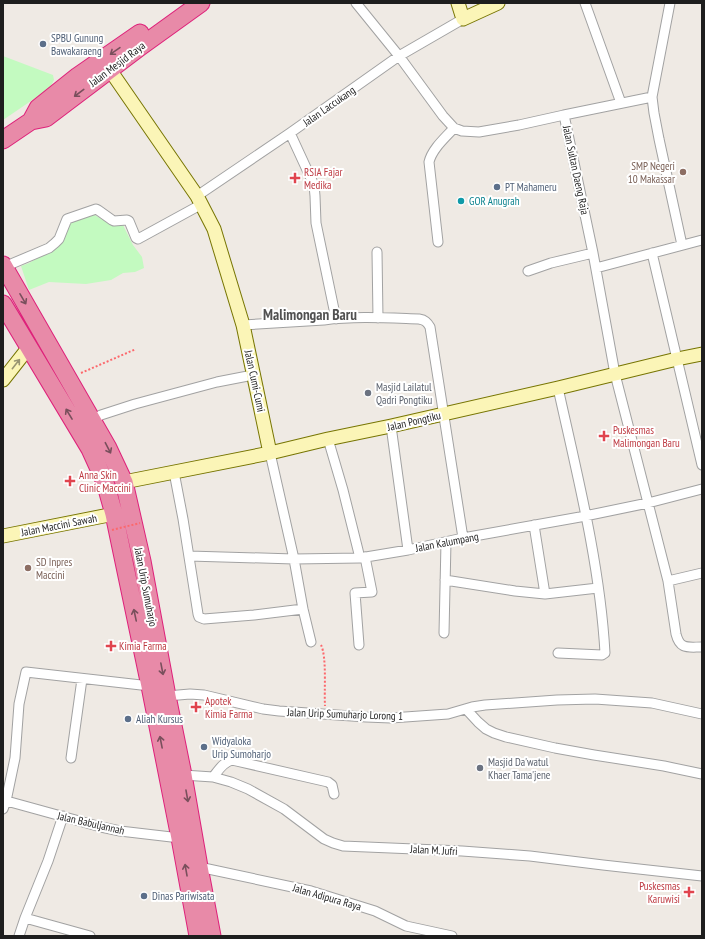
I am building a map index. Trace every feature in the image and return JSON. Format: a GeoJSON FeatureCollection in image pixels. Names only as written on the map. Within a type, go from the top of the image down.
{"type":"FeatureCollection","features":[{"type":"Feature","properties":{"kind":"highway","name":"Jalan Mesjid Raya"},"geometry":{"type":"LineString","coordinates":[[31,120],[46,118],[110,70],[136,43],[181,3]]}},
{"type":"Feature","properties":{"kind":"highway","name":"Jalan Mesjid Raya"},"geometry":{"type":"LineString","coordinates":[[3,140],[31,120],[38,108],[78,76],[136,43],[201,3]]}},
{"type":"Feature","properties":{"kind":"highway","name":"Jalan Urip Sumuharjo"},"geometry":{"type":"LineString","coordinates":[[4,266],[108,448],[124,482],[142,562],[212,936]]}},
{"type":"Feature","properties":{"kind":"highway","name":"Jalan Urip Sumuharjo"},"geometry":{"type":"LineString","coordinates":[[4,308],[90,449],[105,482],[150,686],[198,936]]}},
{"type":"Feature","properties":{"kind":"street"},"geometry":{"type":"LineString","coordinates":[[356,3],[399,56],[443,116],[454,128],[430,156],[429,162],[438,242]]}},
{"type":"Feature","properties":{"kind":"street"},"geometry":{"type":"LineString","coordinates":[[458,3],[463,19],[498,3]]}},
{"type":"Feature","properties":{"kind":"street"},"geometry":{"type":"LineString","coordinates":[[585,3],[621,102]]}},
{"type":"Feature","properties":{"kind":"street"},"geometry":{"type":"LineString","coordinates":[[670,3],[652,97],[659,139],[682,245]]}},
{"type":"Feature","properties":{"kind":"street","name":"Jalan Laccukang"},"geometry":{"type":"LineString","coordinates":[[4,266],[49,248],[59,239],[67,219],[94,209],[98,210],[114,221],[127,220],[136,238],[138,239],[199,200],[290,133],[399,56],[463,19]]}},
{"type":"Feature","properties":{"kind":"street","name":"Jalan Cumi-Cumi"},"geometry":{"type":"LineString","coordinates":[[110,70],[199,200],[214,229],[243,325],[311,642]]}},
{"type":"Feature","properties":{"kind":"street"},"geometry":{"type":"LineString","coordinates":[[564,115],[621,102],[652,97]]}},
{"type":"Feature","properties":{"kind":"street","name":"Jalan Sultan Daeng Raja"},"geometry":{"type":"LineString","coordinates":[[454,128],[462,131],[479,132],[564,115],[596,268],[615,374],[668,580],[678,642],[683,646],[702,647]]}},
{"type":"Feature","properties":{"kind":"street"},"geometry":{"type":"LineString","coordinates":[[290,133],[314,185],[316,223],[336,319]]}},
{"type":"Feature","properties":{"kind":"street"},"geometry":{"type":"LineString","coordinates":[[596,268],[702,240]]}},
{"type":"Feature","properties":{"kind":"street"},"geometry":{"type":"LineString","coordinates":[[377,252],[378,318]]}},
{"type":"Feature","properties":{"kind":"street"},"geometry":{"type":"LineString","coordinates":[[528,271],[551,263],[593,253]]}},
{"type":"Feature","properties":{"kind":"street"},"geometry":{"type":"LineString","coordinates":[[652,253],[702,465]]}},
{"type":"Feature","properties":{"kind":"street"},"geometry":{"type":"LineString","coordinates":[[243,325],[336,319],[378,318],[424,320],[430,327],[463,538]]}},
{"type":"Feature","properties":{"kind":"street"},"geometry":{"type":"LineString","coordinates":[[3,380],[29,347]]}},
{"type":"Feature","properties":{"kind":"street","name":"Jalan Pongtiku"},"geometry":{"type":"LineString","coordinates":[[124,482],[270,453],[702,354]]}},
{"type":"Feature","properties":{"kind":"street"},"geometry":{"type":"LineString","coordinates":[[92,420],[101,415],[135,404],[217,382],[253,375]]}},
{"type":"Feature","properties":{"kind":"street"},"geometry":{"type":"LineString","coordinates":[[558,388],[586,515],[598,588],[605,653],[602,655],[558,653]]}},
{"type":"Feature","properties":{"kind":"street"},"geometry":{"type":"LineString","coordinates":[[391,426],[408,550]]}},
{"type":"Feature","properties":{"kind":"street"},"geometry":{"type":"LineString","coordinates":[[328,439],[372,592],[356,593],[359,645]]}},
{"type":"Feature","properties":{"kind":"street"},"geometry":{"type":"LineString","coordinates":[[174,472],[199,617],[204,619],[254,616],[303,609]]}},
{"type":"Feature","properties":{"kind":"street","name":"Jalan Kalumpang"},"geometry":{"type":"LineString","coordinates":[[189,556],[294,559],[363,557],[408,550],[463,538],[648,503],[702,489]]}},
{"type":"Feature","properties":{"kind":"street","name":"Jalan Maccini Sawah"},"geometry":{"type":"LineString","coordinates":[[3,536],[113,522]]}},
{"type":"Feature","properties":{"kind":"street"},"geometry":{"type":"LineString","coordinates":[[534,525],[545,594]]}},
{"type":"Feature","properties":{"kind":"street"},"geometry":{"type":"LineString","coordinates":[[444,633],[446,542]]}},
{"type":"Feature","properties":{"kind":"street"},"geometry":{"type":"LineString","coordinates":[[668,580],[702,573]]}},
{"type":"Feature","properties":{"kind":"street"},"geometry":{"type":"LineString","coordinates":[[445,580],[545,594],[598,588]]}},
{"type":"Feature","properties":{"kind":"street"},"geometry":{"type":"LineString","coordinates":[[4,803],[15,758],[19,704],[26,672],[150,686]]}},
{"type":"Feature","properties":{"kind":"street"},"geometry":{"type":"LineString","coordinates":[[71,758],[82,679]]}},
{"type":"Feature","properties":{"kind":"street","name":"Jalan Urip Sumuharjo Lorong 1"},"geometry":{"type":"LineString","coordinates":[[167,696],[190,694],[204,695],[263,709],[311,714],[391,718],[448,714],[485,705],[514,702],[595,699],[652,702],[702,714]]}},
{"type":"Feature","properties":{"kind":"street"},"geometry":{"type":"LineString","coordinates":[[466,709],[486,729],[506,737],[594,756],[664,766],[702,774]]}},
{"type":"Feature","properties":{"kind":"street"},"geometry":{"type":"LineString","coordinates":[[213,778],[224,764],[229,760],[232,760],[328,782],[332,785],[334,794]]}},
{"type":"Feature","properties":{"kind":"street","name":"Jalan M. Jufri"},"geometry":{"type":"LineString","coordinates":[[183,775],[213,778],[231,782],[248,789],[284,809],[324,840],[344,846],[462,851],[530,856],[702,876]]}},
{"type":"Feature","properties":{"kind":"street","name":"Jalan Babuljannah"},"geometry":{"type":"LineString","coordinates":[[4,803],[63,816],[120,831],[180,838]]}},
{"type":"Feature","properties":{"kind":"street"},"geometry":{"type":"LineString","coordinates":[[19,936],[63,816]]}},
{"type":"Feature","properties":{"kind":"street","name":"Jalan Adipura Raya"},"geometry":{"type":"LineString","coordinates":[[199,867],[311,891],[375,911],[406,926],[452,936]]}},
{"type":"Feature","properties":{"kind":"street"},"geometry":{"type":"LineString","coordinates":[[25,918],[90,936]]}},
{"type":"Feature","properties":{"kind":"path"},"geometry":{"type":"LineString","coordinates":[[69,379],[136,349]]}},
{"type":"Feature","properties":{"kind":"path"},"geometry":{"type":"LineString","coordinates":[[113,522],[140,523]]}},
{"type":"Feature","properties":{"kind":"path"},"geometry":{"type":"LineString","coordinates":[[311,642],[316,641],[322,647],[324,662],[325,714]]}},
{"type":"Feature","properties":{"kind":"green space"},"geometry":{"type":"Polygon","coordinates":[[[3,56],[53,75],[54,80],[50,88],[3,120],[3,56]]]}},
{"type":"Feature","properties":{"kind":"green space"},"geometry":{"type":"Polygon","coordinates":[[[91,213],[107,222],[123,225],[133,245],[142,257],[144,268],[135,272],[123,273],[111,280],[86,284],[49,282],[29,290],[21,266],[29,263],[61,244],[68,222],[91,213]]]}},
{"type":"Feature","properties":{"kind":"place","name":"SPBU Gunung Bawakaraeng"},"geometry":{"type":"Point","coordinates":[43,44]}},
{"type":"Feature","properties":{"kind":"place","name":"SMP Negeri 10 Makassar"},"geometry":{"type":"Point","coordinates":[683,172]}},
{"type":"Feature","properties":{"kind":"place","name":"RSIA Fajar Medika"},"geometry":{"type":"Point","coordinates":[295,178]}},
{"type":"Feature","properties":{"kind":"place","name":"PT Mahameru"},"geometry":{"type":"Point","coordinates":[497,187]}},
{"type":"Feature","properties":{"kind":"place","name":"GOR Anugrah"},"geometry":{"type":"Point","coordinates":[461,201]}},
{"type":"Feature","properties":{"kind":"place","name":"Masjid Lailatul Qadri Pongtiku"},"geometry":{"type":"Point","coordinates":[368,393]}},
{"type":"Feature","properties":{"kind":"place","name":"Puskesmas Malimongan Baru"},"geometry":{"type":"Point","coordinates":[604,436]}},
{"type":"Feature","properties":{"kind":"place","name":"Anna Skin Clinic Maccini"},"geometry":{"type":"Point","coordinates":[70,481]}},
{"type":"Feature","properties":{"kind":"place","name":"SD Inpres Maccini"},"geometry":{"type":"Point","coordinates":[28,568]}},
{"type":"Feature","properties":{"kind":"place","name":"Kimia Farma"},"geometry":{"type":"Point","coordinates":[111,646]}},
{"type":"Feature","properties":{"kind":"place","name":"Apotek Kimia Farma"},"geometry":{"type":"Point","coordinates":[196,707]}},
{"type":"Feature","properties":{"kind":"place","name":"Aliah Kursus"},"geometry":{"type":"Point","coordinates":[128,719]}},
{"type":"Feature","properties":{"kind":"place","name":"Widyaloka Urip Sumoharjo"},"geometry":{"type":"Point","coordinates":[204,747]}},
{"type":"Feature","properties":{"kind":"place","name":"Masjid Da'watul Khaer Tama'jene"},"geometry":{"type":"Point","coordinates":[480,768]}},
{"type":"Feature","properties":{"kind":"place","name":"Puskesmas Karuwisi"},"geometry":{"type":"Point","coordinates":[689,892]}},
{"type":"Feature","properties":{"kind":"place","name":"Dinas Pariwisata"},"geometry":{"type":"Point","coordinates":[144,896]}},
{"type":"Feature","properties":{"kind":"district","name":"Malimongan Baru"},"geometry":{"type":"Point","coordinates":[310,315]}}]}
